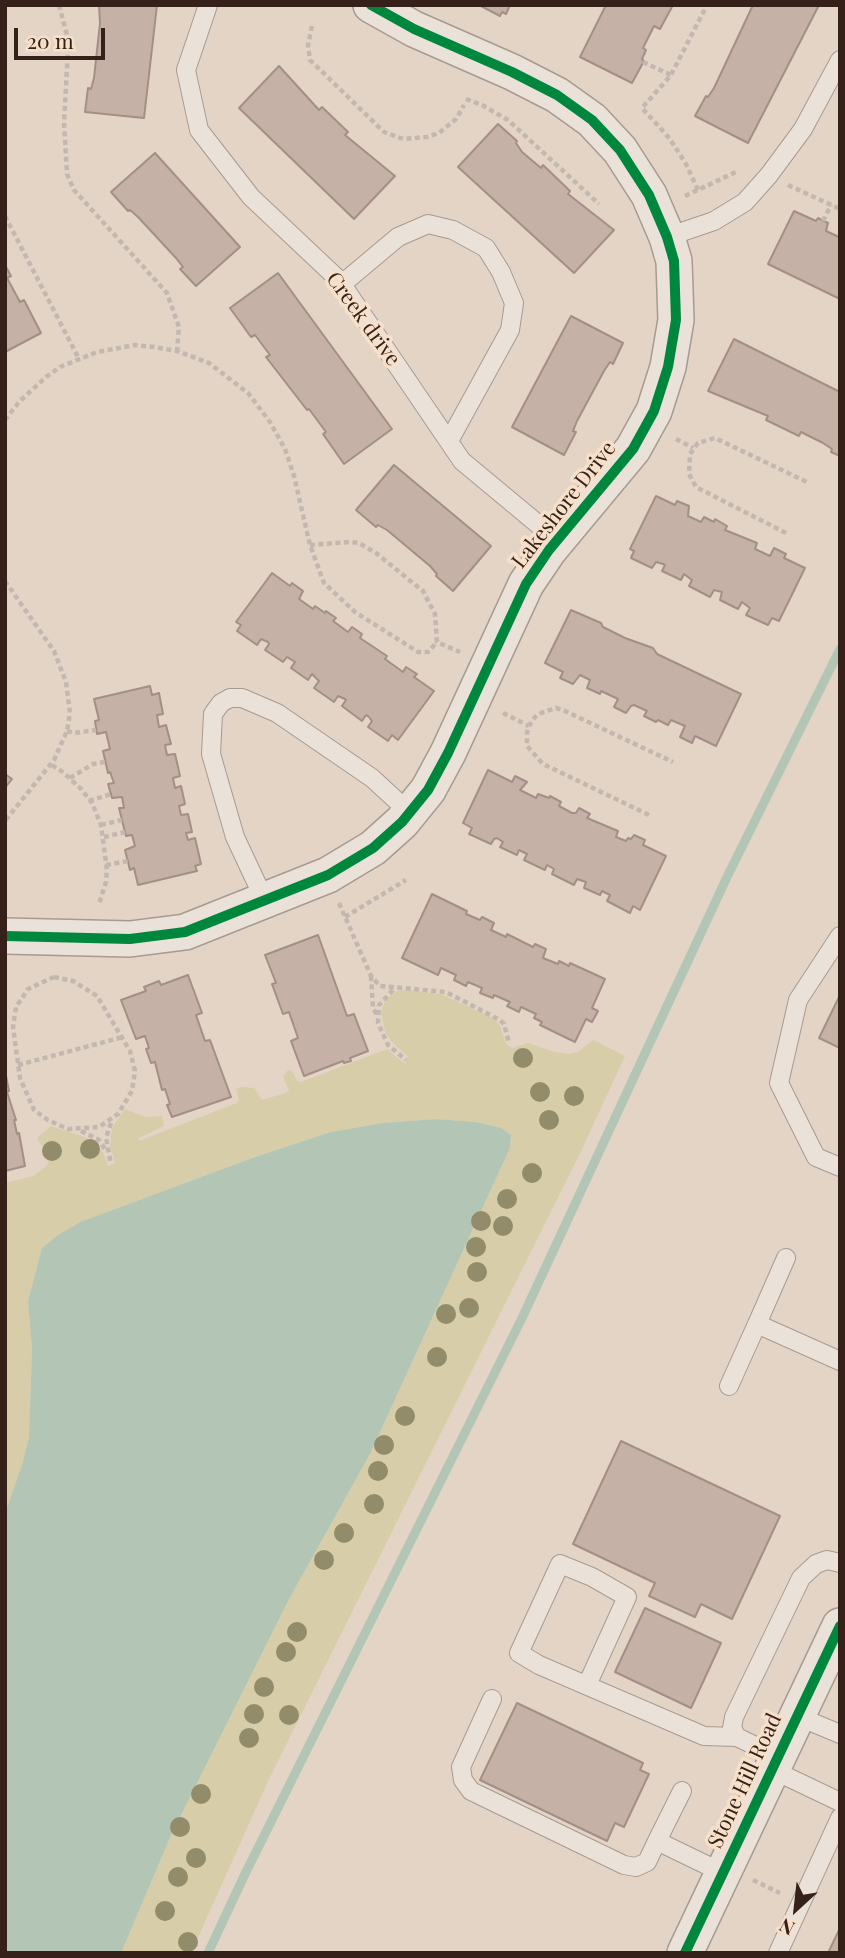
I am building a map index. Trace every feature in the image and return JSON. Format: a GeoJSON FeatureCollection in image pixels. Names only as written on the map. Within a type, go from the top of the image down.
{"type":"FeatureCollection","features":[{"type":"Feature","properties":{"kind":"street","name":"Lakeshore Drive"},"geometry":{"type":"LineString","coordinates":[[5,936],[130,939],[159,937],[202,927],[346,866],[388,836],[428,790],[448,753],[526,584],[557,540],[633,449],[658,400],[668,367],[676,320],[674,261],[649,195],[620,150],[592,120],[557,95],[414,29],[371,5]]}},
{"type":"Feature","properties":{"kind":"street","name":"Stone Hill Road"},"geometry":{"type":"LineString","coordinates":[[685,1953],[735,1874],[776,1764],[840,1626]]}},
{"type":"Feature","properties":{"kind":"lane","name":"Creek drive"},"geometry":{"type":"LineString","coordinates":[[208,5],[186,70],[199,130],[251,197],[342,284],[462,461],[557,540]]}},
{"type":"Feature","properties":{"kind":"lane"},"geometry":{"type":"LineString","coordinates":[[667,237],[714,221],[745,202],[803,129],[840,60]]}},
{"type":"Feature","properties":{"kind":"lane"},"geometry":{"type":"LineString","coordinates":[[342,284],[398,237],[428,224],[453,230],[486,248],[501,272],[514,303],[510,330],[449,441]]}},
{"type":"Feature","properties":{"kind":"lane"},"geometry":{"type":"LineString","coordinates":[[265,901],[235,837],[211,754],[213,714],[230,698],[242,698],[277,713],[372,778],[410,813]]}},
{"type":"Feature","properties":{"kind":"lane"},"geometry":{"type":"LineString","coordinates":[[840,936],[798,1000],[779,1083],[816,1157],[840,1167]]}},
{"type":"Feature","properties":{"kind":"lane"},"geometry":{"type":"LineString","coordinates":[[729,1386],[786,1258]]}},
{"type":"Feature","properties":{"kind":"lane"},"geometry":{"type":"LineString","coordinates":[[757,1324],[840,1361]]}},
{"type":"Feature","properties":{"kind":"lane"},"geometry":{"type":"LineString","coordinates":[[734,1732],[734,1717],[747,1686],[801,1578],[816,1564],[827,1560],[840,1563]]}},
{"type":"Feature","properties":{"kind":"lane"},"geometry":{"type":"LineString","coordinates":[[587,1685],[626,1597],[592,1577],[560,1564],[519,1653],[539,1665],[704,1736],[734,1732],[776,1764],[840,1802]]}},
{"type":"Feature","properties":{"kind":"lane"},"geometry":{"type":"LineString","coordinates":[[492,1699],[461,1767],[463,1780],[471,1791],[624,1865],[636,1867],[647,1863],[682,1791]]}},
{"type":"Feature","properties":{"kind":"lane"},"geometry":{"type":"LineString","coordinates":[[797,1716],[840,1734]]}},
{"type":"Feature","properties":{"kind":"lane"},"geometry":{"type":"LineString","coordinates":[[778,1953],[840,1818]]}},
{"type":"Feature","properties":{"kind":"lane"},"geometry":{"type":"LineString","coordinates":[[657,1841],[735,1874]]}},
{"type":"Feature","properties":{"kind":"path"},"geometry":{"type":"LineString","coordinates":[[59,5],[67,42],[64,122],[67,174],[74,190],[167,293],[179,327],[177,351]]}},
{"type":"Feature","properties":{"kind":"path"},"geometry":{"type":"LineString","coordinates":[[698,190],[670,139],[642,108],[671,75],[707,5]]}},
{"type":"Feature","properties":{"kind":"path"},"geometry":{"type":"LineString","coordinates":[[312,26],[308,45],[310,60],[384,132],[403,139],[428,137],[448,127],[456,119],[465,102],[482,105],[508,120],[599,204]]}},
{"type":"Feature","properties":{"kind":"path"},"geometry":{"type":"LineString","coordinates":[[643,62],[671,75]]}},
{"type":"Feature","properties":{"kind":"path"},"geometry":{"type":"LineString","coordinates":[[675,201],[736,173],[743,166]]}},
{"type":"Feature","properties":{"kind":"path"},"geometry":{"type":"LineString","coordinates":[[784,183],[840,209]]}},
{"type":"Feature","properties":{"kind":"path"},"geometry":{"type":"LineString","coordinates":[[823,221],[831,205]]}},
{"type":"Feature","properties":{"kind":"path"},"geometry":{"type":"LineString","coordinates":[[5,216],[79,359]]}},
{"type":"Feature","properties":{"kind":"path"},"geometry":{"type":"LineString","coordinates":[[5,420],[33,387],[60,367],[106,350],[135,345],[177,351],[209,363],[248,393],[285,449],[310,545],[324,583],[355,612],[418,652],[428,652],[437,642],[435,614],[423,592],[384,559],[368,548],[350,542],[310,545]]}},
{"type":"Feature","properties":{"kind":"path"},"geometry":{"type":"LineString","coordinates":[[786,533],[696,487],[689,474],[691,454],[698,443],[715,438],[809,483]]}},
{"type":"Feature","properties":{"kind":"path"},"geometry":{"type":"LineString","coordinates":[[5,581],[61,664],[70,713],[66,731],[51,765],[5,821]]}},
{"type":"Feature","properties":{"kind":"path"},"geometry":{"type":"LineString","coordinates":[[437,642],[471,657]]}},
{"type":"Feature","properties":{"kind":"path"},"geometry":{"type":"LineString","coordinates":[[649,815],[543,764],[527,746],[529,726],[535,717],[556,708],[673,762]]}},
{"type":"Feature","properties":{"kind":"path"},"geometry":{"type":"LineString","coordinates":[[499,711],[529,726]]}},
{"type":"Feature","properties":{"kind":"path"},"geometry":{"type":"LineString","coordinates":[[66,731],[74,733],[96,730]]}},
{"type":"Feature","properties":{"kind":"path"},"geometry":{"type":"LineString","coordinates":[[70,778],[93,764],[105,762]]}},
{"type":"Feature","properties":{"kind":"path"},"geometry":{"type":"LineString","coordinates":[[51,765],[70,778],[89,801],[101,825],[106,882],[99,904]]}},
{"type":"Feature","properties":{"kind":"path"},"geometry":{"type":"LineString","coordinates":[[89,801],[111,794]]}},
{"type":"Feature","properties":{"kind":"path"},"geometry":{"type":"LineString","coordinates":[[101,825],[122,820]]}},
{"type":"Feature","properties":{"kind":"path"},"geometry":{"type":"LineString","coordinates":[[104,837],[125,832]]}},
{"type":"Feature","properties":{"kind":"path"},"geometry":{"type":"LineString","coordinates":[[106,865],[128,861]]}},
{"type":"Feature","properties":{"kind":"path"},"geometry":{"type":"LineString","coordinates":[[345,917],[407,880]]}},
{"type":"Feature","properties":{"kind":"path"},"geometry":{"type":"LineString","coordinates":[[334,893],[371,976],[373,1009],[383,1036],[405,1060]]}},
{"type":"Feature","properties":{"kind":"path"},"geometry":{"type":"LineString","coordinates":[[371,976],[383,988],[439,990],[494,1015],[504,1024],[509,1043]]}},
{"type":"Feature","properties":{"kind":"path"},"geometry":{"type":"LineString","coordinates":[[77,1130],[99,1127],[113,1119],[123,1108],[134,1083],[135,1071],[123,1037],[102,1002],[73,981],[54,978],[28,989],[16,1007],[13,1027],[23,1087],[34,1110],[59,1127],[77,1130],[99,1140],[109,1156]]}},
{"type":"Feature","properties":{"kind":"path"},"geometry":{"type":"LineString","coordinates":[[377,1015],[382,1000],[396,988]]}},
{"type":"Feature","properties":{"kind":"path"},"geometry":{"type":"LineString","coordinates":[[18,1065],[123,1037]]}},
{"type":"Feature","properties":{"kind":"path"},"geometry":{"type":"LineString","coordinates":[[111,1164],[106,1138],[113,1119]]}},
{"type":"Feature","properties":{"kind":"path"},"geometry":{"type":"LineString","coordinates":[[735,1874],[781,1894]]}},
{"type":"Feature","properties":{"kind":"shaded area"},"geometry":{"type":"Polygon","coordinates":[[[405,990],[441,994],[493,1018],[500,1026],[506,1044],[513,1048],[528,1043],[570,1054],[578,1052],[593,1040],[625,1056],[581,1151],[269,1779],[191,1953],[121,1953],[172,1833],[288,1601],[370,1454],[510,1148],[511,1135],[475,1122],[436,1119],[383,1123],[331,1132],[80,1222],[58,1235],[42,1249],[28,1301],[32,1348],[29,1438],[5,1513],[5,1183],[34,1176],[48,1164],[49,1157],[37,1138],[51,1126],[93,1140],[103,1152],[108,1166],[115,1163],[110,1146],[112,1128],[125,1109],[145,1117],[162,1116],[164,1126],[139,1138],[139,1141],[237,1103],[239,1100],[236,1089],[242,1087],[254,1088],[262,1100],[286,1093],[289,1090],[283,1077],[288,1070],[301,1082],[387,1049],[405,1064],[408,1057],[385,1032],[381,1012],[390,996],[405,990]]]}},
{"type":"Feature","properties":{"kind":"shaded area"},"geometry":{"type":"Polygon","coordinates":[[[436,1119],[475,1122],[501,1128],[511,1135],[510,1148],[370,1454],[288,1601],[172,1833],[121,1953],[5,1953],[5,1513],[29,1438],[32,1348],[28,1301],[42,1248],[80,1222],[331,1132],[383,1123],[436,1119]]]}},
{"type":"Feature","properties":{"kind":"building"},"geometry":{"type":"Polygon","coordinates":[[[99,5],[157,5],[144,118],[85,112],[88,88],[91,89],[94,78],[100,23],[99,5]]]}},
{"type":"Feature","properties":{"kind":"building"},"geometry":{"type":"Polygon","coordinates":[[[479,5],[510,5],[506,14],[502,12],[500,16],[479,5]]]}},
{"type":"Feature","properties":{"kind":"building"},"geometry":{"type":"Polygon","coordinates":[[[606,5],[673,5],[660,29],[654,26],[643,48],[646,50],[642,59],[644,61],[632,83],[580,57],[606,5]]]}},
{"type":"Feature","properties":{"kind":"building"},"geometry":{"type":"Polygon","coordinates":[[[753,5],[819,5],[748,143],[695,116],[706,96],[708,97],[714,88],[753,5]]]}},
{"type":"Feature","properties":{"kind":"building"},"geometry":{"type":"Polygon","coordinates":[[[279,66],[319,110],[322,107],[348,132],[345,135],[395,176],[354,219],[239,108],[279,66]]]}},
{"type":"Feature","properties":{"kind":"building"},"geometry":{"type":"Polygon","coordinates":[[[498,124],[517,141],[522,152],[541,168],[543,165],[570,191],[568,194],[614,230],[574,273],[458,167],[498,124]]]}},
{"type":"Feature","properties":{"kind":"building"},"geometry":{"type":"Polygon","coordinates":[[[155,153],[240,247],[196,286],[180,269],[183,267],[176,258],[111,192],[155,153]]]}},
{"type":"Feature","properties":{"kind":"building"},"geometry":{"type":"Polygon","coordinates":[[[794,211],[816,221],[818,218],[828,223],[826,231],[839,237],[840,235],[840,299],[768,264],[794,211]]]}},
{"type":"Feature","properties":{"kind":"building"},"geometry":{"type":"Polygon","coordinates":[[[5,265],[11,276],[7,278],[20,302],[24,300],[41,333],[5,352],[5,265]]]}},
{"type":"Feature","properties":{"kind":"building"},"geometry":{"type":"Polygon","coordinates":[[[278,273],[392,429],[344,464],[323,434],[326,432],[266,357],[270,355],[255,335],[251,337],[230,308],[278,273]]]}},
{"type":"Feature","properties":{"kind":"building"},"geometry":{"type":"Polygon","coordinates":[[[571,316],[623,343],[613,364],[610,362],[604,371],[577,421],[573,431],[576,432],[564,455],[512,427],[571,316]]]}},
{"type":"Feature","properties":{"kind":"building"},"geometry":{"type":"Polygon","coordinates":[[[734,339],[840,392],[840,456],[831,452],[832,449],[823,443],[801,432],[799,436],[766,420],[768,416],[708,391],[734,339]]]}},
{"type":"Feature","properties":{"kind":"building"},"geometry":{"type":"Polygon","coordinates":[[[394,465],[491,546],[453,591],[436,576],[430,566],[387,530],[378,525],[376,527],[356,510],[394,465]]]}},
{"type":"Feature","properties":{"kind":"building"},"geometry":{"type":"Polygon","coordinates":[[[656,496],[675,505],[677,501],[689,506],[688,516],[701,522],[704,517],[714,522],[715,519],[727,526],[725,530],[757,543],[755,549],[770,556],[774,548],[786,554],[784,558],[805,568],[779,621],[772,618],[768,625],[746,615],[750,608],[742,602],[738,609],[720,600],[722,592],[714,590],[710,597],[689,586],[692,580],[684,574],[681,580],[662,571],[665,565],[663,564],[656,562],[652,568],[631,558],[634,551],[630,549],[656,496]]]}},
{"type":"Feature","properties":{"kind":"building"},"geometry":{"type":"Polygon","coordinates":[[[272,573],[290,586],[292,583],[303,591],[299,599],[313,609],[315,606],[325,613],[326,611],[336,618],[333,621],[348,632],[352,627],[362,634],[360,638],[387,656],[385,659],[403,672],[406,667],[417,674],[414,677],[434,691],[398,740],[392,735],[388,741],[368,727],[372,721],[369,717],[366,715],[362,721],[342,706],[345,699],[338,696],[334,702],[314,688],[319,681],[312,674],[308,680],[291,668],[295,662],[287,657],[283,662],[265,650],[268,642],[261,639],[257,645],[237,631],[241,625],[236,622],[272,573]]]}},
{"type":"Feature","properties":{"kind":"building"},"geometry":{"type":"Polygon","coordinates":[[[571,610],[601,623],[603,627],[625,638],[653,648],[657,654],[741,694],[716,746],[695,736],[692,743],[680,737],[685,726],[671,720],[668,725],[658,720],[656,722],[644,716],[647,711],[634,705],[626,713],[614,707],[618,699],[587,688],[590,680],[580,675],[573,684],[560,678],[563,672],[545,663],[571,610]]]}},
{"type":"Feature","properties":{"kind":"building"},"geometry":{"type":"Polygon","coordinates":[[[150,686],[152,695],[159,693],[163,714],[157,715],[159,727],[166,725],[171,744],[165,745],[167,755],[175,754],[180,776],[173,778],[175,788],[181,786],[185,804],[179,806],[181,815],[188,814],[192,832],[186,833],[188,840],[195,838],[201,864],[195,866],[197,871],[138,885],[134,868],[130,870],[125,850],[135,846],[132,835],[126,836],[119,808],[124,808],[122,797],[112,798],[108,784],[114,783],[110,772],[108,773],[103,751],[110,749],[106,732],[97,734],[95,721],[99,720],[94,699],[150,686]]]}},
{"type":"Feature","properties":{"kind":"building"},"geometry":{"type":"Polygon","coordinates":[[[488,770],[512,782],[515,776],[527,782],[520,790],[536,798],[538,794],[549,798],[550,796],[561,802],[559,806],[572,813],[576,813],[579,808],[590,814],[587,818],[618,831],[616,837],[626,841],[634,835],[645,840],[643,845],[666,856],[640,910],[633,906],[630,913],[607,901],[610,895],[602,891],[600,895],[584,888],[586,882],[577,879],[574,885],[552,874],[554,869],[547,865],[545,870],[524,860],[527,854],[519,850],[517,855],[500,847],[503,842],[497,838],[491,844],[469,834],[472,828],[463,823],[488,770]]]}},
{"type":"Feature","properties":{"kind":"building"},"geometry":{"type":"Polygon","coordinates":[[[5,774],[12,779],[5,788],[5,774]]]}},
{"type":"Feature","properties":{"kind":"building"},"geometry":{"type":"Polygon","coordinates":[[[432,894],[467,911],[466,914],[494,923],[491,930],[506,937],[507,934],[533,947],[535,944],[546,949],[543,958],[558,964],[559,961],[569,966],[570,963],[605,979],[592,1008],[598,1011],[592,1022],[586,1019],[575,1042],[540,1025],[542,1022],[534,1018],[536,1014],[521,1007],[519,1012],[507,1006],[510,1002],[494,995],[493,998],[480,993],[482,988],[468,982],[466,986],[454,980],[456,975],[441,968],[438,975],[402,958],[432,894]]]}},
{"type":"Feature","properties":{"kind":"building"},"geometry":{"type":"Polygon","coordinates":[[[318,935],[347,1016],[354,1014],[368,1051],[350,1058],[351,1061],[343,1061],[304,1076],[291,1041],[298,1038],[289,1012],[283,1014],[272,984],[276,983],[265,955],[318,935]]]}},
{"type":"Feature","properties":{"kind":"building"},"geometry":{"type":"Polygon","coordinates":[[[188,975],[202,1013],[196,1015],[205,1041],[210,1040],[231,1097],[172,1117],[155,1062],[151,1063],[146,1049],[149,1048],[145,1036],[136,1039],[121,1000],[146,991],[144,987],[159,981],[161,985],[188,975]]]}},
{"type":"Feature","properties":{"kind":"building"},"geometry":{"type":"Polygon","coordinates":[[[840,995],[840,1048],[819,1038],[840,995]]]}},
{"type":"Feature","properties":{"kind":"building"},"geometry":{"type":"Polygon","coordinates":[[[6,1076],[7,1092],[16,1120],[25,1166],[5,1171],[6,1076]]]}},
{"type":"Feature","properties":{"kind":"building"},"geometry":{"type":"Polygon","coordinates":[[[621,1441],[780,1516],[732,1619],[701,1604],[695,1617],[649,1596],[655,1583],[573,1544],[621,1441]]]}},
{"type":"Feature","properties":{"kind":"building"},"geometry":{"type":"Polygon","coordinates":[[[645,1608],[721,1643],[691,1708],[615,1672],[645,1608]]]}},
{"type":"Feature","properties":{"kind":"building"},"geometry":{"type":"Polygon","coordinates":[[[517,1703],[643,1763],[640,1770],[649,1774],[624,1827],[615,1823],[607,1841],[480,1780],[517,1703]]]}},
{"type":"Feature","properties":{"kind":"building"},"geometry":{"type":"Polygon","coordinates":[[[840,1928],[840,1953],[828,1953],[840,1928]]]}},
{"type":"Feature","properties":{"kind":"waterway"},"geometry":{"type":"LineString","coordinates":[[208,1953],[522,1318],[727,877],[840,649]]}},
{"type":"Feature","properties":{"kind":"cycle path"},"geometry":{"type":"LineString","coordinates":[[5,936],[130,939],[185,932],[328,875],[373,848],[402,822],[428,790],[448,753],[526,584],[549,550],[633,449],[654,411],[668,367],[676,320],[674,261],[649,195],[620,150],[592,120],[557,95],[414,29],[371,5]]}},
{"type":"Feature","properties":{"kind":"cycle path"},"geometry":{"type":"LineString","coordinates":[[685,1953],[840,1626]]}}]}
